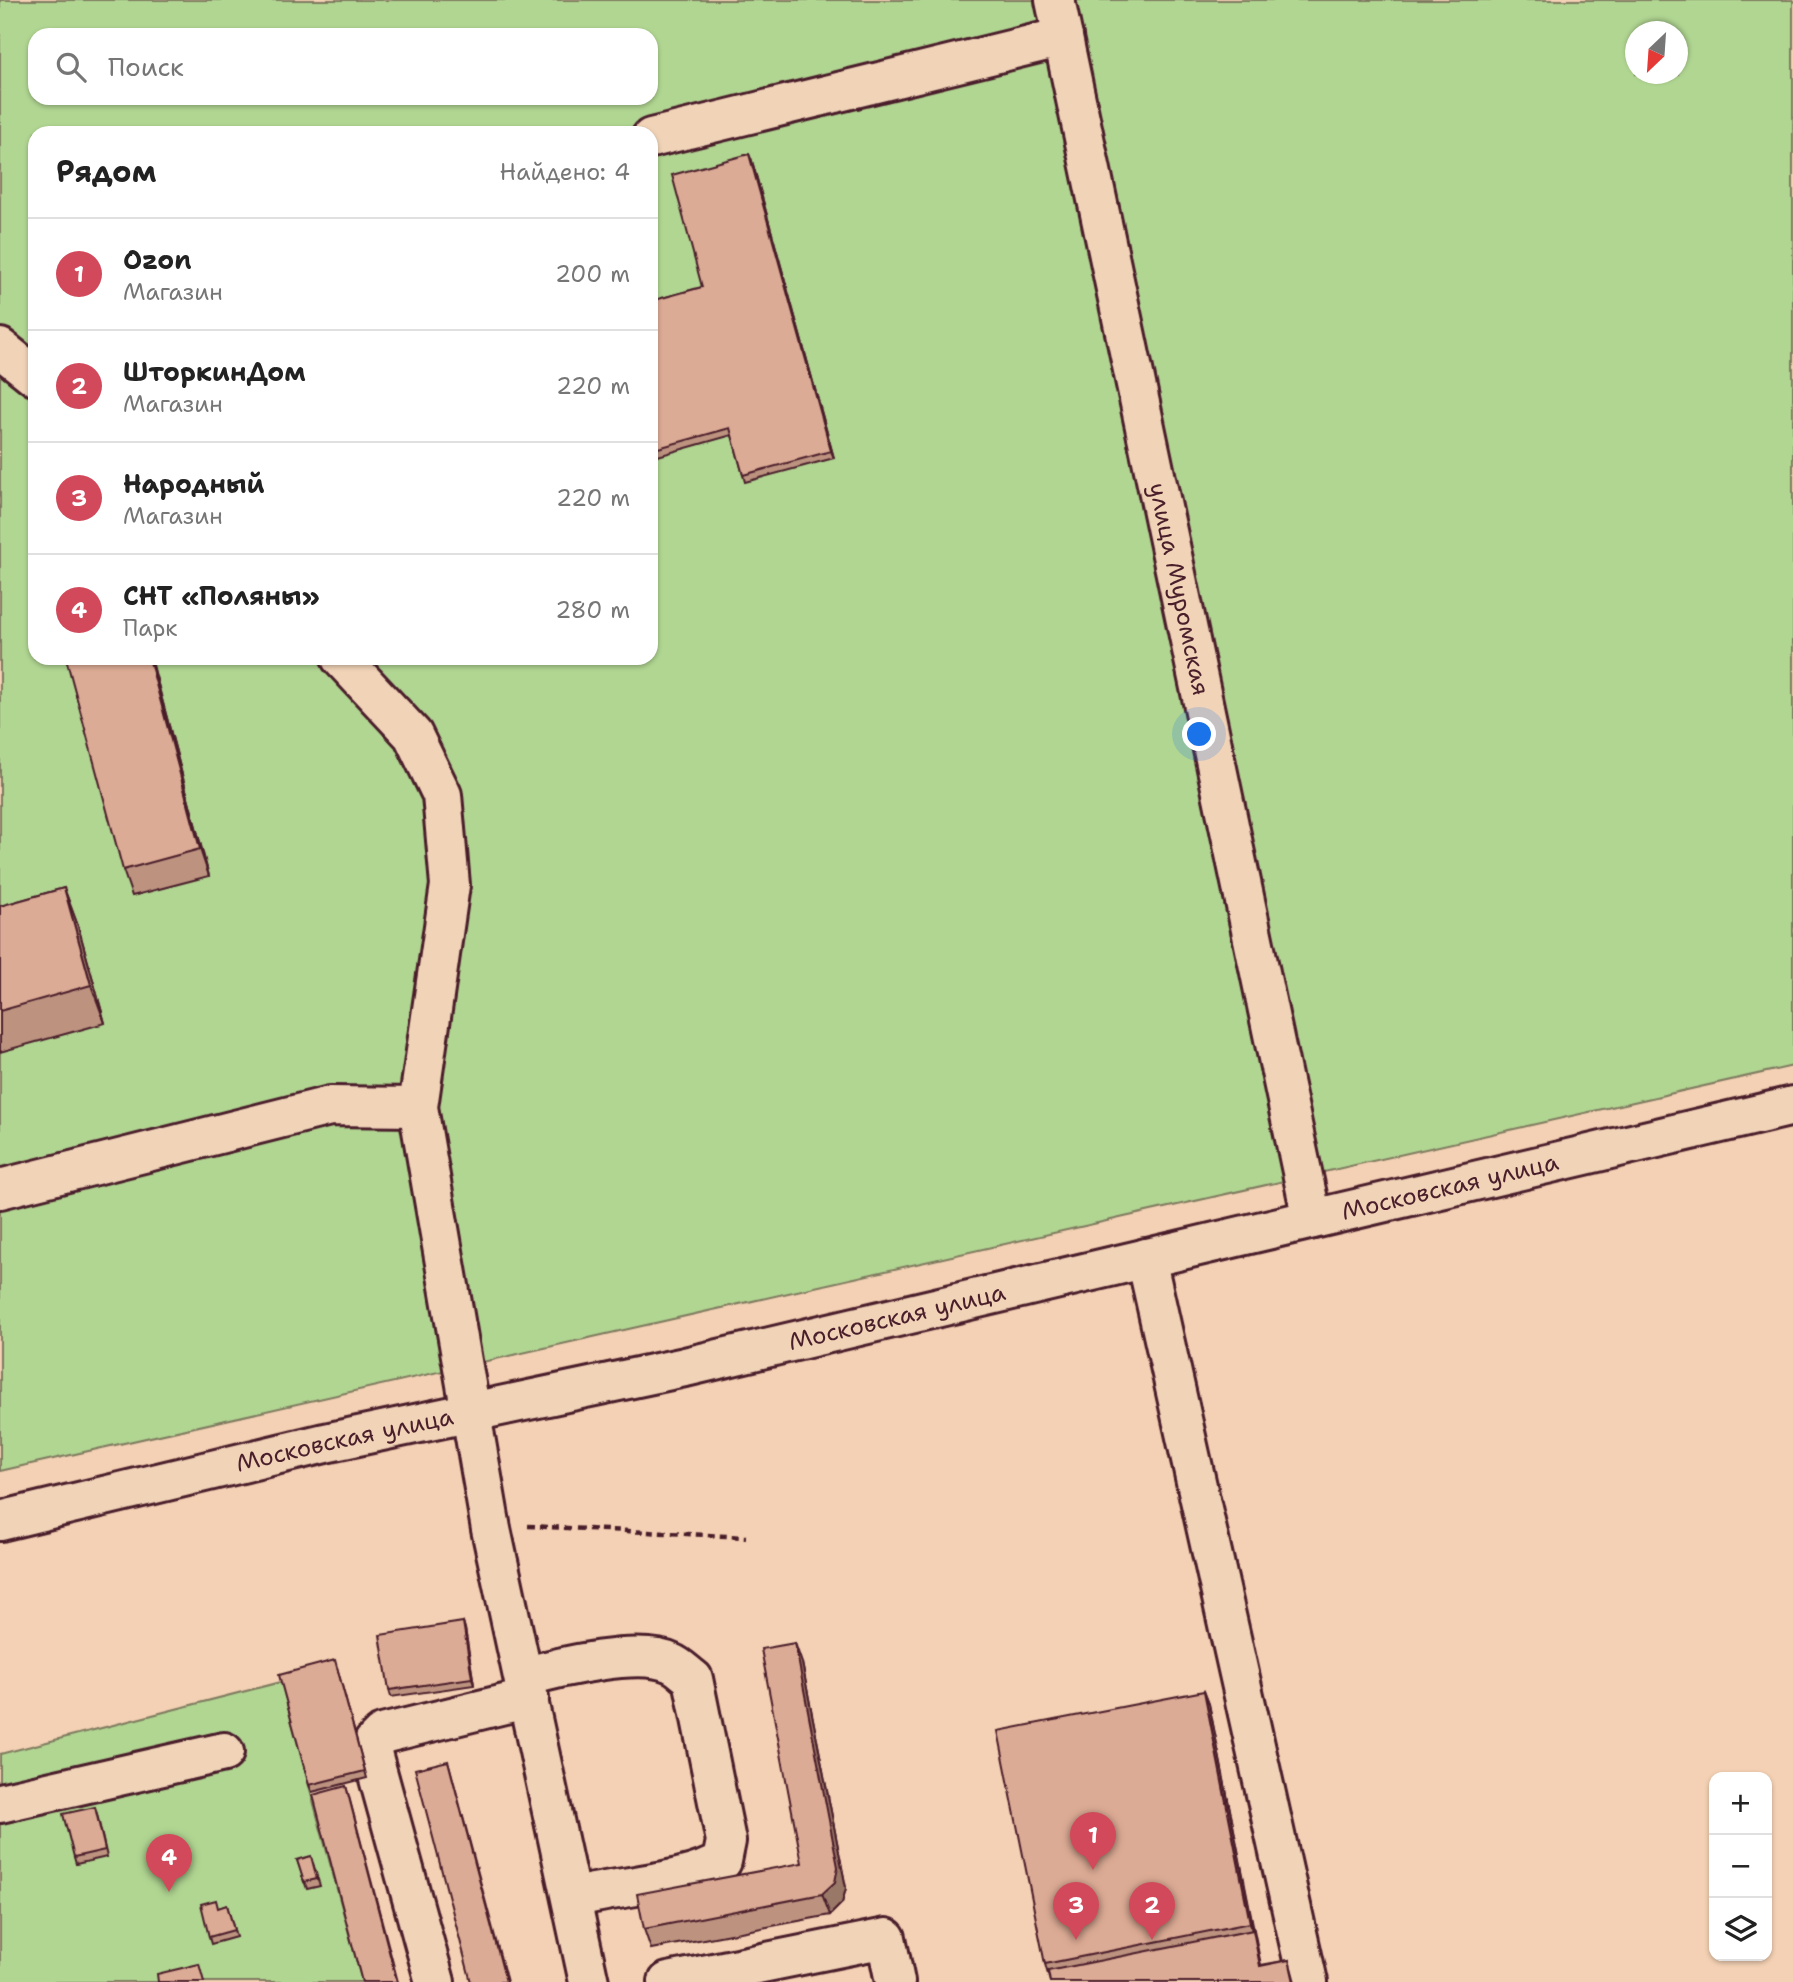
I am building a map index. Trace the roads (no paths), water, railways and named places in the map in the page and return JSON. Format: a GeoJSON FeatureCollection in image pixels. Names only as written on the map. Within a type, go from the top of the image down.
{"type":"FeatureCollection","features":[{"type":"Feature","properties":{"kind":"main road","name":"улица Муромская"},"geometry":{"type":"LineString","coordinates":[[1055,0],[1312,1219]]}},
{"type":"Feature","properties":{"kind":"main road"},"geometry":{"type":"LineString","coordinates":[[658,136],[1063,37]]}},
{"type":"Feature","properties":{"kind":"main road"},"geometry":{"type":"LineString","coordinates":[[0,348],[28,370]]}},
{"type":"Feature","properties":{"kind":"main road"},"geometry":{"type":"LineString","coordinates":[[348,665],[413,735],[442,795],[450,885],[418,1107],[491,1529],[589,1982]]}},
{"type":"Feature","properties":{"kind":"main road"},"geometry":{"type":"LineString","coordinates":[[0,1189],[330,1106],[418,1107]]}},
{"type":"Feature","properties":{"kind":"main road","name":"Московская улица"},"geometry":{"type":"LineString","coordinates":[[0,1521],[472,1410],[685,1367],[1793,1106]]}},
{"type":"Feature","properties":{"kind":"main road"},"geometry":{"type":"LineString","coordinates":[[1146,1258],[1308,1982]]}},
{"type":"Feature","properties":{"kind":"main road"},"geometry":{"type":"LineString","coordinates":[[435,1982],[372,1753],[374,1742],[382,1734],[527,1688],[565,1665],[647,1657],[671,1662],[693,1679],[726,1841],[722,1861],[706,1872],[605,1888],[572,1898]]}},
{"type":"Feature","properties":{"kind":"main road"},"geometry":{"type":"LineString","coordinates":[[0,1803],[224,1752]]}},
{"type":"Feature","properties":{"kind":"main road"},"geometry":{"type":"LineString","coordinates":[[668,1982],[886,1938],[895,1982]]}},
{"type":"Feature","properties":{"kind":"place","name":"Ozon"},"geometry":{"type":"Point","coordinates":[1093,1870]}},
{"type":"Feature","properties":{"kind":"place","name":"СНТ «Поляны»"},"geometry":{"type":"Point","coordinates":[169,1892]}},
{"type":"Feature","properties":{"kind":"place","name":"Народный"},"geometry":{"type":"Point","coordinates":[1076,1940]}},
{"type":"Feature","properties":{"kind":"place","name":"ШторкинДом"},"geometry":{"type":"Point","coordinates":[1152,1940]}}]}
